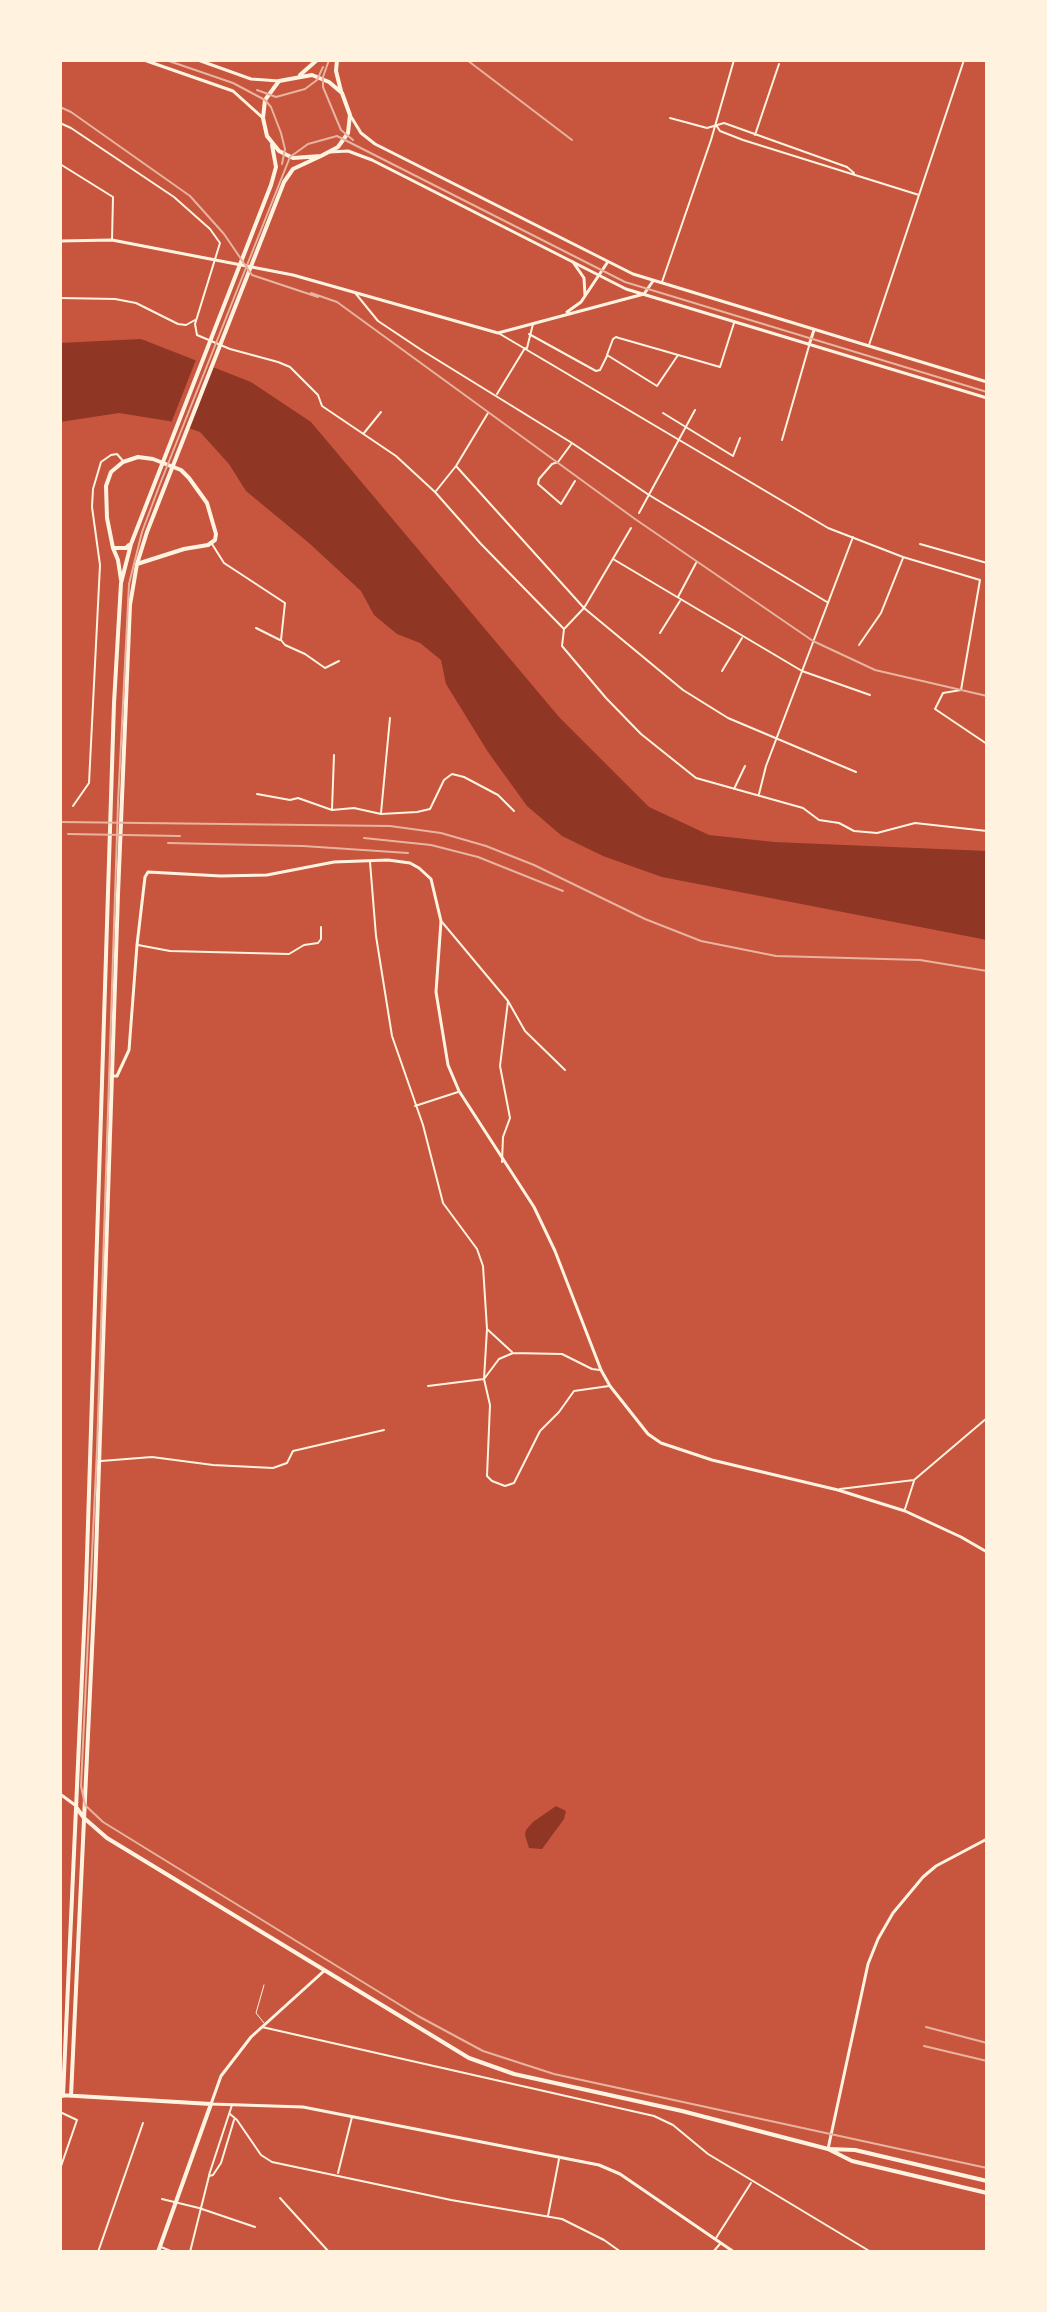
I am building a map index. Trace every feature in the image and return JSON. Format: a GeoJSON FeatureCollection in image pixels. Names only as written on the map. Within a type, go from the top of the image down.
{"type":"FeatureCollection","features":[{"type":"Feature","properties":{"kind":"main road"},"geometry":{"type":"LineString","coordinates":[[144,60],[233,91],[263,118]]}},
{"type":"Feature","properties":{"kind":"main road"},"geometry":{"type":"LineString","coordinates":[[198,60],[251,79],[279,81],[312,75],[342,93]]}},
{"type":"Feature","properties":{"kind":"main road"},"geometry":{"type":"LineString","coordinates":[[298,76],[317,60]]}},
{"type":"Feature","properties":{"kind":"main road"},"geometry":{"type":"LineString","coordinates":[[337,60],[337,79],[355,127],[375,144],[607,263],[653,281],[987,382]]}},
{"type":"Feature","properties":{"kind":"main road"},"geometry":{"type":"LineString","coordinates":[[121,583],[131,544],[276,167],[263,118],[265,100],[279,81]]}},
{"type":"Feature","properties":{"kind":"main road"},"geometry":{"type":"LineString","coordinates":[[71,2096],[99,1461],[130,605],[137,564],[164,485],[284,182],[293,169],[330,152],[347,136],[350,115]]}},
{"type":"Feature","properties":{"kind":"main road"},"geometry":{"type":"LineString","coordinates":[[272,145],[293,158],[321,156]]}},
{"type":"Feature","properties":{"kind":"main road"},"geometry":{"type":"LineString","coordinates":[[330,152],[348,151],[372,160],[600,276],[644,294],[987,398]]}},
{"type":"Feature","properties":{"kind":"main road"},"geometry":{"type":"LineString","coordinates":[[60,241],[112,240],[306,277],[498,333],[644,294],[653,281]]}},
{"type":"Feature","properties":{"kind":"main road"},"geometry":{"type":"LineString","coordinates":[[573,262],[584,278],[584,297]]}},
{"type":"Feature","properties":{"kind":"main road"},"geometry":{"type":"LineString","coordinates":[[562,315],[584,297],[607,263]]}},
{"type":"Feature","properties":{"kind":"main road"},"geometry":{"type":"LineString","coordinates":[[809,345],[814,330]]}},
{"type":"Feature","properties":{"kind":"main road"},"geometry":{"type":"LineString","coordinates":[[137,564],[212,544],[216,534],[207,503],[181,470],[153,459],[138,457],[123,462],[111,472],[106,486],[107,518],[121,583],[107,895],[86,1587],[62,2096],[303,2107],[559,2157],[612,2170],[734,2252]]}},
{"type":"Feature","properties":{"kind":"main road"},"geometry":{"type":"LineString","coordinates":[[113,548],[126,548],[131,544]]}},
{"type":"Feature","properties":{"kind":"main road"},"geometry":{"type":"LineString","coordinates":[[112,1076],[117,1076],[129,1050],[137,945],[148,872],[267,875],[334,862],[410,863],[431,879],[441,921],[436,992],[448,1065],[459,1091],[502,1162],[534,1207],[555,1251],[601,1370],[648,1434],[661,1443],[712,1460],[838,1490],[905,1511],[987,1552]]}},
{"type":"Feature","properties":{"kind":"main road"},"geometry":{"type":"LineString","coordinates":[[60,1794],[107,1838],[460,2053],[495,2068],[682,2111],[828,2149],[852,2161],[987,2193]]}},
{"type":"Feature","properties":{"kind":"main road"},"geometry":{"type":"LineString","coordinates":[[828,2149],[868,1964],[878,1939],[893,1913],[923,1877],[936,1866],[987,1839]]}},
{"type":"Feature","properties":{"kind":"main road"},"geometry":{"type":"LineString","coordinates":[[158,2249],[221,2076],[262,2025],[324,1971]]}},
{"type":"Feature","properties":{"kind":"main road"},"geometry":{"type":"LineString","coordinates":[[828,2149],[855,2150],[987,2181]]}},
{"type":"Feature","properties":{"kind":"street"},"geometry":{"type":"LineString","coordinates":[[661,283],[734,60]]}},
{"type":"Feature","properties":{"kind":"street"},"geometry":{"type":"LineString","coordinates":[[869,346],[964,60]]}},
{"type":"Feature","properties":{"kind":"street"},"geometry":{"type":"LineString","coordinates":[[754,136],[779,64]]}},
{"type":"Feature","properties":{"kind":"street"},"geometry":{"type":"LineString","coordinates":[[670,118],[707,128],[724,123],[919,195]]}},
{"type":"Feature","properties":{"kind":"street"},"geometry":{"type":"LineString","coordinates":[[60,123],[174,197],[210,229],[220,243],[196,319],[194,329],[197,335],[230,349],[290,367],[318,395],[322,406],[396,456],[435,492],[564,629]]}},
{"type":"Feature","properties":{"kind":"street"},"geometry":{"type":"LineString","coordinates":[[715,124],[720,131],[794,157],[845,173],[855,173]]}},
{"type":"Feature","properties":{"kind":"street"},"geometry":{"type":"LineString","coordinates":[[794,157],[796,150]]}},
{"type":"Feature","properties":{"kind":"street"},"geometry":{"type":"LineString","coordinates":[[60,164],[113,197],[112,240]]}},
{"type":"Feature","properties":{"kind":"street"},"geometry":{"type":"LineString","coordinates":[[356,293],[378,321],[649,495],[827,602]]}},
{"type":"Feature","properties":{"kind":"street"},"geometry":{"type":"LineString","coordinates":[[60,298],[115,299],[136,303],[178,324],[186,325],[196,319]]}},
{"type":"Feature","properties":{"kind":"street"},"geometry":{"type":"LineString","coordinates":[[529,334],[596,371],[600,370],[616,337],[720,367],[734,322]]}},
{"type":"Feature","properties":{"kind":"street"},"geometry":{"type":"LineString","coordinates":[[496,395],[526,348],[534,323]]}},
{"type":"Feature","properties":{"kind":"street"},"geometry":{"type":"LineString","coordinates":[[498,333],[828,528],[903,557],[980,580],[961,690],[943,693],[935,709],[987,744]]}},
{"type":"Feature","properties":{"kind":"street"},"geometry":{"type":"LineString","coordinates":[[782,440],[809,345]]}},
{"type":"Feature","properties":{"kind":"street"},"geometry":{"type":"LineString","coordinates":[[607,355],[657,386],[678,355]]}},
{"type":"Feature","properties":{"kind":"street"},"geometry":{"type":"LineString","coordinates":[[639,513],[695,410]]}},
{"type":"Feature","properties":{"kind":"street"},"geometry":{"type":"LineString","coordinates":[[364,434],[381,412]]}},
{"type":"Feature","properties":{"kind":"street"},"geometry":{"type":"LineString","coordinates":[[435,492],[456,466],[488,413]]}},
{"type":"Feature","properties":{"kind":"street"},"geometry":{"type":"LineString","coordinates":[[663,413],[733,456],[740,438]]}},
{"type":"Feature","properties":{"kind":"street"},"geometry":{"type":"LineString","coordinates":[[572,443],[558,462],[552,464],[539,479],[538,484],[561,504],[575,481]]}},
{"type":"Feature","properties":{"kind":"street"},"geometry":{"type":"LineString","coordinates":[[73,806],[89,783],[100,565],[92,507],[93,489],[101,462],[117,454],[123,462]]}},
{"type":"Feature","properties":{"kind":"street"},"geometry":{"type":"LineString","coordinates":[[456,466],[584,608],[683,690],[728,718],[856,772]]}},
{"type":"Feature","properties":{"kind":"street"},"geometry":{"type":"LineString","coordinates":[[631,528],[584,608],[564,629],[562,646],[641,734],[696,778],[803,808],[819,820],[839,823],[854,831],[877,833],[915,823],[987,831]]}},
{"type":"Feature","properties":{"kind":"street"},"geometry":{"type":"LineString","coordinates":[[759,795],[853,536]]}},
{"type":"Feature","properties":{"kind":"street"},"geometry":{"type":"LineString","coordinates":[[212,544],[224,563],[285,603],[281,640]]}},
{"type":"Feature","properties":{"kind":"street"},"geometry":{"type":"LineString","coordinates":[[920,544],[987,563]]}},
{"type":"Feature","properties":{"kind":"street"},"geometry":{"type":"LineString","coordinates":[[859,645],[881,613],[903,557]]}},
{"type":"Feature","properties":{"kind":"street"},"geometry":{"type":"LineString","coordinates":[[613,559],[802,671],[870,695]]}},
{"type":"Feature","properties":{"kind":"street"},"geometry":{"type":"LineString","coordinates":[[660,633],[696,563]]}},
{"type":"Feature","properties":{"kind":"street"},"geometry":{"type":"LineString","coordinates":[[256,628],[325,668],[339,661]]}},
{"type":"Feature","properties":{"kind":"street"},"geometry":{"type":"LineString","coordinates":[[722,671],[743,637]]}},
{"type":"Feature","properties":{"kind":"street"},"geometry":{"type":"LineString","coordinates":[[381,814],[390,718]]}},
{"type":"Feature","properties":{"kind":"street"},"geometry":{"type":"LineString","coordinates":[[332,810],[334,755]]}},
{"type":"Feature","properties":{"kind":"street"},"geometry":{"type":"LineString","coordinates":[[734,789],[745,766]]}},
{"type":"Feature","properties":{"kind":"street"},"geometry":{"type":"LineString","coordinates":[[257,794],[290,800],[298,798],[332,810],[354,808],[381,814],[430,809],[444,780],[452,774],[498,795],[514,811]]}},
{"type":"Feature","properties":{"kind":"street"},"geometry":{"type":"LineString","coordinates":[[370,861],[376,936],[392,1036],[423,1125],[443,1203],[477,1249],[483,1266],[487,1329],[484,1379],[490,1405],[486,1469],[492,1481],[505,1486],[516,1480],[540,1431],[574,1391],[610,1386]]}},
{"type":"Feature","properties":{"kind":"street"},"geometry":{"type":"LineString","coordinates":[[441,921],[457,944],[508,1001],[525,1031],[565,1070]]}},
{"type":"Feature","properties":{"kind":"street"},"geometry":{"type":"LineString","coordinates":[[137,945],[170,951],[289,954],[304,945],[318,943],[321,927]]}},
{"type":"Feature","properties":{"kind":"street"},"geometry":{"type":"LineString","coordinates":[[502,1162],[503,1137],[510,1118],[500,1066],[508,1001]]}},
{"type":"Feature","properties":{"kind":"street"},"geometry":{"type":"LineString","coordinates":[[414,1106],[459,1091]]}},
{"type":"Feature","properties":{"kind":"street"},"geometry":{"type":"LineString","coordinates":[[487,1329],[513,1353]]}},
{"type":"Feature","properties":{"kind":"street"},"geometry":{"type":"LineString","coordinates":[[428,1386],[484,1379],[499,1359],[513,1353],[567,1355],[588,1368],[601,1370]]}},
{"type":"Feature","properties":{"kind":"street"},"geometry":{"type":"LineString","coordinates":[[905,1511],[914,1480],[987,1418]]}},
{"type":"Feature","properties":{"kind":"street"},"geometry":{"type":"LineString","coordinates":[[99,1461],[152,1457],[213,1465],[273,1468],[287,1463],[293,1451],[384,1430]]}},
{"type":"Feature","properties":{"kind":"street"},"geometry":{"type":"LineString","coordinates":[[838,1490],[848,1486],[914,1480]]}},
{"type":"Feature","properties":{"kind":"street"},"geometry":{"type":"LineString","coordinates":[[262,2025],[666,2120],[708,2154],[871,2252]]}},
{"type":"Feature","properties":{"kind":"street"},"geometry":{"type":"LineString","coordinates":[[190,2252],[199,2208],[232,2104]]}},
{"type":"Feature","properties":{"kind":"street"},"geometry":{"type":"LineString","coordinates":[[60,2112],[77,2120],[60,2169]]}},
{"type":"Feature","properties":{"kind":"street"},"geometry":{"type":"LineString","coordinates":[[230,2114],[268,2160],[575,2224],[621,2252]]}},
{"type":"Feature","properties":{"kind":"street"},"geometry":{"type":"LineString","coordinates":[[337,2175],[352,2116]]}},
{"type":"Feature","properties":{"kind":"street"},"geometry":{"type":"LineString","coordinates":[[209,2176],[221,2163],[235,2118]]}},
{"type":"Feature","properties":{"kind":"street"},"geometry":{"type":"LineString","coordinates":[[98,2252],[143,2123]]}},
{"type":"Feature","properties":{"kind":"street"},"geometry":{"type":"LineString","coordinates":[[548,2217],[559,2157]]}},
{"type":"Feature","properties":{"kind":"street"},"geometry":{"type":"LineString","coordinates":[[716,2239],[752,2182]]}},
{"type":"Feature","properties":{"kind":"street"},"geometry":{"type":"LineString","coordinates":[[280,2198],[329,2252]]}},
{"type":"Feature","properties":{"kind":"street"},"geometry":{"type":"LineString","coordinates":[[162,2199],[255,2227]]}},
{"type":"Feature","properties":{"kind":"street"},"geometry":{"type":"LineString","coordinates":[[715,2251],[721,2243]]}},
{"type":"Feature","properties":{"kind":"street"},"geometry":{"type":"LineString","coordinates":[[158,2249],[173,2252]]}},
{"type":"Feature","properties":{"kind":"lane"},"geometry":{"type":"LineString","coordinates":[[980,580],[987,582]]}},
{"type":"Feature","properties":{"kind":"lane"},"geometry":{"type":"LineString","coordinates":[[262,2025],[256,2013],[264,1985]]}},
{"type":"Feature","properties":{"kind":"shaded area"},"geometry":{"type":"Polygon","coordinates":[[[141,339],[251,382],[311,422],[559,717],[649,807],[709,835],[774,842],[987,851],[987,940],[662,877],[603,856],[562,836],[527,806],[488,752],[446,684],[441,660],[420,643],[397,634],[374,615],[361,591],[246,491],[229,464],[200,432],[169,421],[119,413],[60,422],[60,343],[141,339]]]}},
{"type":"Feature","properties":{"kind":"shaded area"},"geometry":{"type":"Polygon","coordinates":[[[556,1806],[566,1811],[564,1819],[542,1849],[529,1848],[526,1830],[556,1806]]]}},
{"type":"Feature","properties":{"kind":"pier"},"geometry":{"type":"Polygon","coordinates":[[[197,357],[215,364],[188,432],[170,426],[197,357]]]}},
{"type":"Feature","properties":{"kind":"tram line"},"geometry":{"type":"LineString","coordinates":[[166,60],[233,83],[265,100],[281,133],[285,149],[282,164]]}},
{"type":"Feature","properties":{"kind":"tram line"},"geometry":{"type":"LineString","coordinates":[[329,60],[323,87],[341,130],[353,140]]}},
{"type":"Feature","properties":{"kind":"tram line"},"geometry":{"type":"LineString","coordinates":[[257,90],[276,97],[305,89],[317,80],[323,67]]}},
{"type":"Feature","properties":{"kind":"tram line"},"geometry":{"type":"LineString","coordinates":[[987,392],[625,282],[337,136],[308,144],[290,157],[160,484],[142,532],[129,584],[118,803],[97,1449],[81,1786],[85,1805],[103,1822],[418,2016],[483,2051],[554,2074],[987,2168]]}},
{"type":"Feature","properties":{"kind":"railway"},"geometry":{"type":"LineString","coordinates":[[467,60],[572,140]]}},
{"type":"Feature","properties":{"kind":"railway"},"geometry":{"type":"LineString","coordinates":[[60,107],[190,196],[224,234],[252,275],[318,297]]}},
{"type":"Feature","properties":{"kind":"railway"},"geometry":{"type":"LineString","coordinates":[[311,293],[337,302],[635,519],[813,641],[875,670],[987,696]]}},
{"type":"Feature","properties":{"kind":"railway"},"geometry":{"type":"LineString","coordinates":[[60,822],[390,826],[441,833],[534,865],[645,919],[701,941],[776,956],[920,960],[987,971]]}},
{"type":"Feature","properties":{"kind":"railway"},"geometry":{"type":"LineString","coordinates":[[68,834],[180,836]]}},
{"type":"Feature","properties":{"kind":"railway"},"geometry":{"type":"LineString","coordinates":[[364,838],[431,845],[478,857],[563,891]]}},
{"type":"Feature","properties":{"kind":"railway"},"geometry":{"type":"LineString","coordinates":[[168,843],[303,846],[408,853]]}},
{"type":"Feature","properties":{"kind":"railway"},"geometry":{"type":"LineString","coordinates":[[926,2027],[987,2043]]}},
{"type":"Feature","properties":{"kind":"railway"},"geometry":{"type":"LineString","coordinates":[[924,2046],[987,2061]]}}]}
